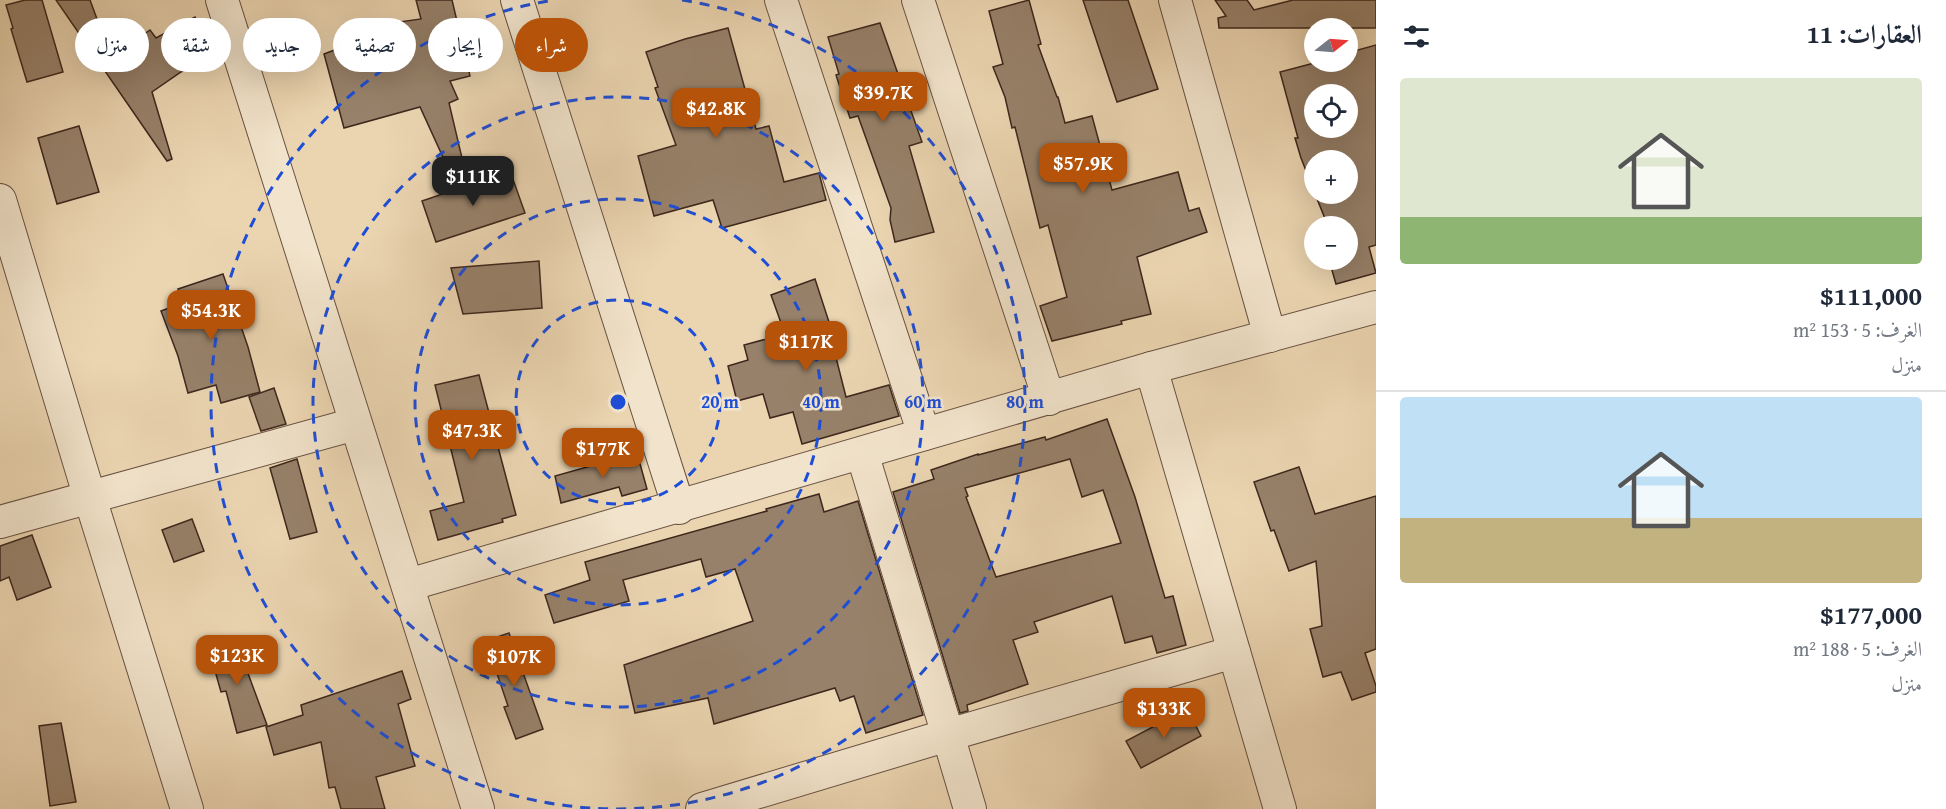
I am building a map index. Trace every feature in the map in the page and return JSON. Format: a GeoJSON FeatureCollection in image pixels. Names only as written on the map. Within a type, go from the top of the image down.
{"type":"FeatureCollection","features":[{"type":"Feature","properties":{"kind":"street"},"geometry":{"type":"LineString","coordinates":[[222,0],[478,809]]}},
{"type":"Feature","properties":{"kind":"street"},"geometry":{"type":"LineString","coordinates":[[517,0],[679,508]]}},
{"type":"Feature","properties":{"kind":"street"},"geometry":{"type":"LineString","coordinates":[[781,0],[924,434]]}},
{"type":"Feature","properties":{"kind":"street"},"geometry":{"type":"LineString","coordinates":[[918,0],[1049,399]]}},
{"type":"Feature","properties":{"kind":"street"},"geometry":{"type":"LineString","coordinates":[[1175,0],[1270,336]]}},
{"type":"Feature","properties":{"kind":"street"},"geometry":{"type":"LineString","coordinates":[[0,200],[187,809]]}},
{"type":"Feature","properties":{"kind":"street"},"geometry":{"type":"LineString","coordinates":[[408,585],[679,508],[1151,368],[1376,307]]}},
{"type":"Feature","properties":{"kind":"street"},"geometry":{"type":"LineString","coordinates":[[1151,368],[1280,809]]}},
{"type":"Feature","properties":{"kind":"street"},"geometry":{"type":"LineString","coordinates":[[0,522],[355,424]]}},
{"type":"Feature","properties":{"kind":"street"},"geometry":{"type":"LineString","coordinates":[[862,453],[970,809]]}},
{"type":"Feature","properties":{"kind":"street"},"geometry":{"type":"LineString","coordinates":[[702,809],[1234,652]]}},
{"type":"Feature","properties":{"kind":"building"},"geometry":{"type":"Polygon","coordinates":[[[25,0],[42,0],[63,72],[27,82],[6,5],[25,0]]]}},
{"type":"Feature","properties":{"kind":"building"},"geometry":{"type":"Polygon","coordinates":[[[56,0],[90,0],[97,18],[75,18],[75,28],[56,0]]]}},
{"type":"Feature","properties":{"kind":"building"},"geometry":{"type":"Polygon","coordinates":[[[416,0],[452,0],[456,18],[428,18],[428,72],[469,72],[470,76],[450,81],[458,99],[449,103],[466,175],[453,179],[420,107],[344,128],[324,54],[333,51],[333,72],[416,72],[416,20],[421,19],[416,0]]]}},
{"type":"Feature","properties":{"kind":"building"},"geometry":{"type":"Polygon","coordinates":[[[1029,0],[1041,44],[1038,45],[1058,97],[1065,123],[1092,116],[1112,190],[1178,172],[1189,211],[1199,208],[1207,232],[1137,257],[1151,314],[1121,321],[1122,324],[1052,341],[1040,306],[1067,297],[1048,225],[1040,228],[1015,127],[1012,128],[1005,97],[993,67],[1003,64],[989,11],[1029,0]]]}},
{"type":"Feature","properties":{"kind":"building"},"geometry":{"type":"Polygon","coordinates":[[[1083,0],[1128,0],[1158,89],[1117,102],[1083,0]]]}},
{"type":"Feature","properties":{"kind":"building"},"geometry":{"type":"Polygon","coordinates":[[[1215,0],[1247,0],[1254,10],[1293,0],[1376,0],[1376,28],[1358,28],[1358,18],[1304,18],[1304,28],[1219,28],[1218,18],[1226,16],[1215,0]]]}},
{"type":"Feature","properties":{"kind":"building"},"geometry":{"type":"Polygon","coordinates":[[[880,23],[922,142],[909,146],[934,232],[895,242],[890,220],[891,208],[858,116],[850,118],[836,75],[839,74],[828,37],[880,23]]]}},
{"type":"Feature","properties":{"kind":"building"},"geometry":{"type":"Polygon","coordinates":[[[728,28],[756,129],[769,126],[784,182],[819,173],[826,200],[722,228],[713,200],[654,216],[638,156],[676,145],[655,88],[658,87],[646,52],[728,28]]]}},
{"type":"Feature","properties":{"kind":"building"},"geometry":{"type":"Polygon","coordinates":[[[150,30],[156,38],[161,35],[161,72],[181,72],[152,92],[172,159],[167,161],[106,72],[149,72],[150,30]]]}},
{"type":"Feature","properties":{"kind":"building"},"geometry":{"type":"Polygon","coordinates":[[[1376,45],[1376,245],[1369,247],[1376,273],[1336,284],[1332,270],[1358,270],[1358,216],[1324,216],[1319,204],[1358,204],[1358,150],[1304,150],[1304,166],[1295,138],[1298,138],[1280,72],[1304,66],[1304,72],[1358,72],[1358,50],[1376,45]]]}},
{"type":"Feature","properties":{"kind":"building"},"geometry":{"type":"Polygon","coordinates":[[[79,126],[99,192],[57,204],[38,138],[79,126]]]}},
{"type":"Feature","properties":{"kind":"building"},"geometry":{"type":"Polygon","coordinates":[[[510,171],[525,213],[436,242],[422,201],[510,171]]]}},
{"type":"Feature","properties":{"kind":"building"},"geometry":{"type":"Polygon","coordinates":[[[539,261],[542,308],[463,314],[451,268],[539,261]]]}},
{"type":"Feature","properties":{"kind":"building"},"geometry":{"type":"Polygon","coordinates":[[[223,274],[248,347],[260,392],[221,403],[216,385],[188,393],[178,356],[161,311],[183,303],[178,289],[223,274]]]}},
{"type":"Feature","properties":{"kind":"building"},"geometry":{"type":"Polygon","coordinates":[[[815,279],[830,325],[828,326],[846,397],[889,385],[899,416],[802,444],[793,412],[770,418],[763,394],[737,401],[728,366],[748,360],[744,345],[785,334],[771,295],[815,279]]]}},
{"type":"Feature","properties":{"kind":"building"},"geometry":{"type":"Polygon","coordinates":[[[479,375],[516,515],[502,519],[503,522],[438,540],[430,511],[464,502],[435,385],[479,375]]]}},
{"type":"Feature","properties":{"kind":"building"},"geometry":{"type":"Polygon","coordinates":[[[274,388],[286,424],[261,431],[249,397],[274,388]]]}},
{"type":"Feature","properties":{"kind":"building"},"geometry":{"type":"Polygon","coordinates":[[[1107,419],[1135,497],[1165,598],[1173,596],[1186,645],[1157,653],[1152,636],[1125,643],[1112,596],[1034,622],[1038,632],[1013,640],[1028,684],[967,705],[968,711],[960,713],[893,492],[934,479],[931,470],[978,454],[1045,437],[1046,440],[1107,419]],[[1070,459],[965,488],[968,496],[966,497],[996,577],[1121,543],[1103,490],[1082,497],[1070,459]]]}},
{"type":"Feature","properties":{"kind":"building"},"geometry":{"type":"Polygon","coordinates":[[[637,453],[647,489],[622,496],[619,487],[561,503],[555,476],[637,453]]]}},
{"type":"Feature","properties":{"kind":"building"},"geometry":{"type":"Polygon","coordinates":[[[297,459],[317,532],[290,539],[270,468],[297,459]]]}},
{"type":"Feature","properties":{"kind":"building"},"geometry":{"type":"Polygon","coordinates":[[[1299,467],[1315,514],[1376,496],[1376,649],[1365,653],[1376,692],[1352,700],[1341,672],[1323,677],[1310,629],[1322,626],[1316,561],[1289,571],[1274,530],[1271,531],[1254,482],[1299,467]]]}},
{"type":"Feature","properties":{"kind":"building"},"geometry":{"type":"Polygon","coordinates":[[[819,494],[824,512],[858,501],[923,715],[866,733],[854,696],[840,701],[835,688],[714,724],[708,698],[635,713],[624,665],[753,621],[735,569],[706,577],[701,559],[623,580],[629,601],[554,623],[545,595],[590,580],[585,562],[767,511],[766,509],[819,494]]]}},
{"type":"Feature","properties":{"kind":"building"},"geometry":{"type":"Polygon","coordinates":[[[192,519],[204,551],[174,562],[162,530],[192,519]]]}},
{"type":"Feature","properties":{"kind":"building"},"geometry":{"type":"Polygon","coordinates":[[[32,535],[51,587],[17,600],[9,577],[0,581],[0,546],[32,535]]]}},
{"type":"Feature","properties":{"kind":"building"},"geometry":{"type":"Polygon","coordinates":[[[509,633],[543,729],[516,739],[504,707],[508,706],[486,641],[509,633]]]}},
{"type":"Feature","properties":{"kind":"building"},"geometry":{"type":"Polygon","coordinates":[[[235,638],[267,725],[237,733],[226,691],[221,692],[208,646],[235,638]]]}},
{"type":"Feature","properties":{"kind":"building"},"geometry":{"type":"Polygon","coordinates":[[[402,671],[411,699],[398,704],[415,766],[376,777],[385,809],[341,809],[335,787],[329,788],[321,742],[274,755],[266,727],[303,715],[301,705],[402,671]]]}},
{"type":"Feature","properties":{"kind":"building"},"geometry":{"type":"Polygon","coordinates":[[[1187,709],[1201,736],[1141,768],[1126,741],[1187,709]]]}},
{"type":"Feature","properties":{"kind":"building"},"geometry":{"type":"Polygon","coordinates":[[[61,723],[76,802],[50,806],[39,726],[61,723]]]}}]}
